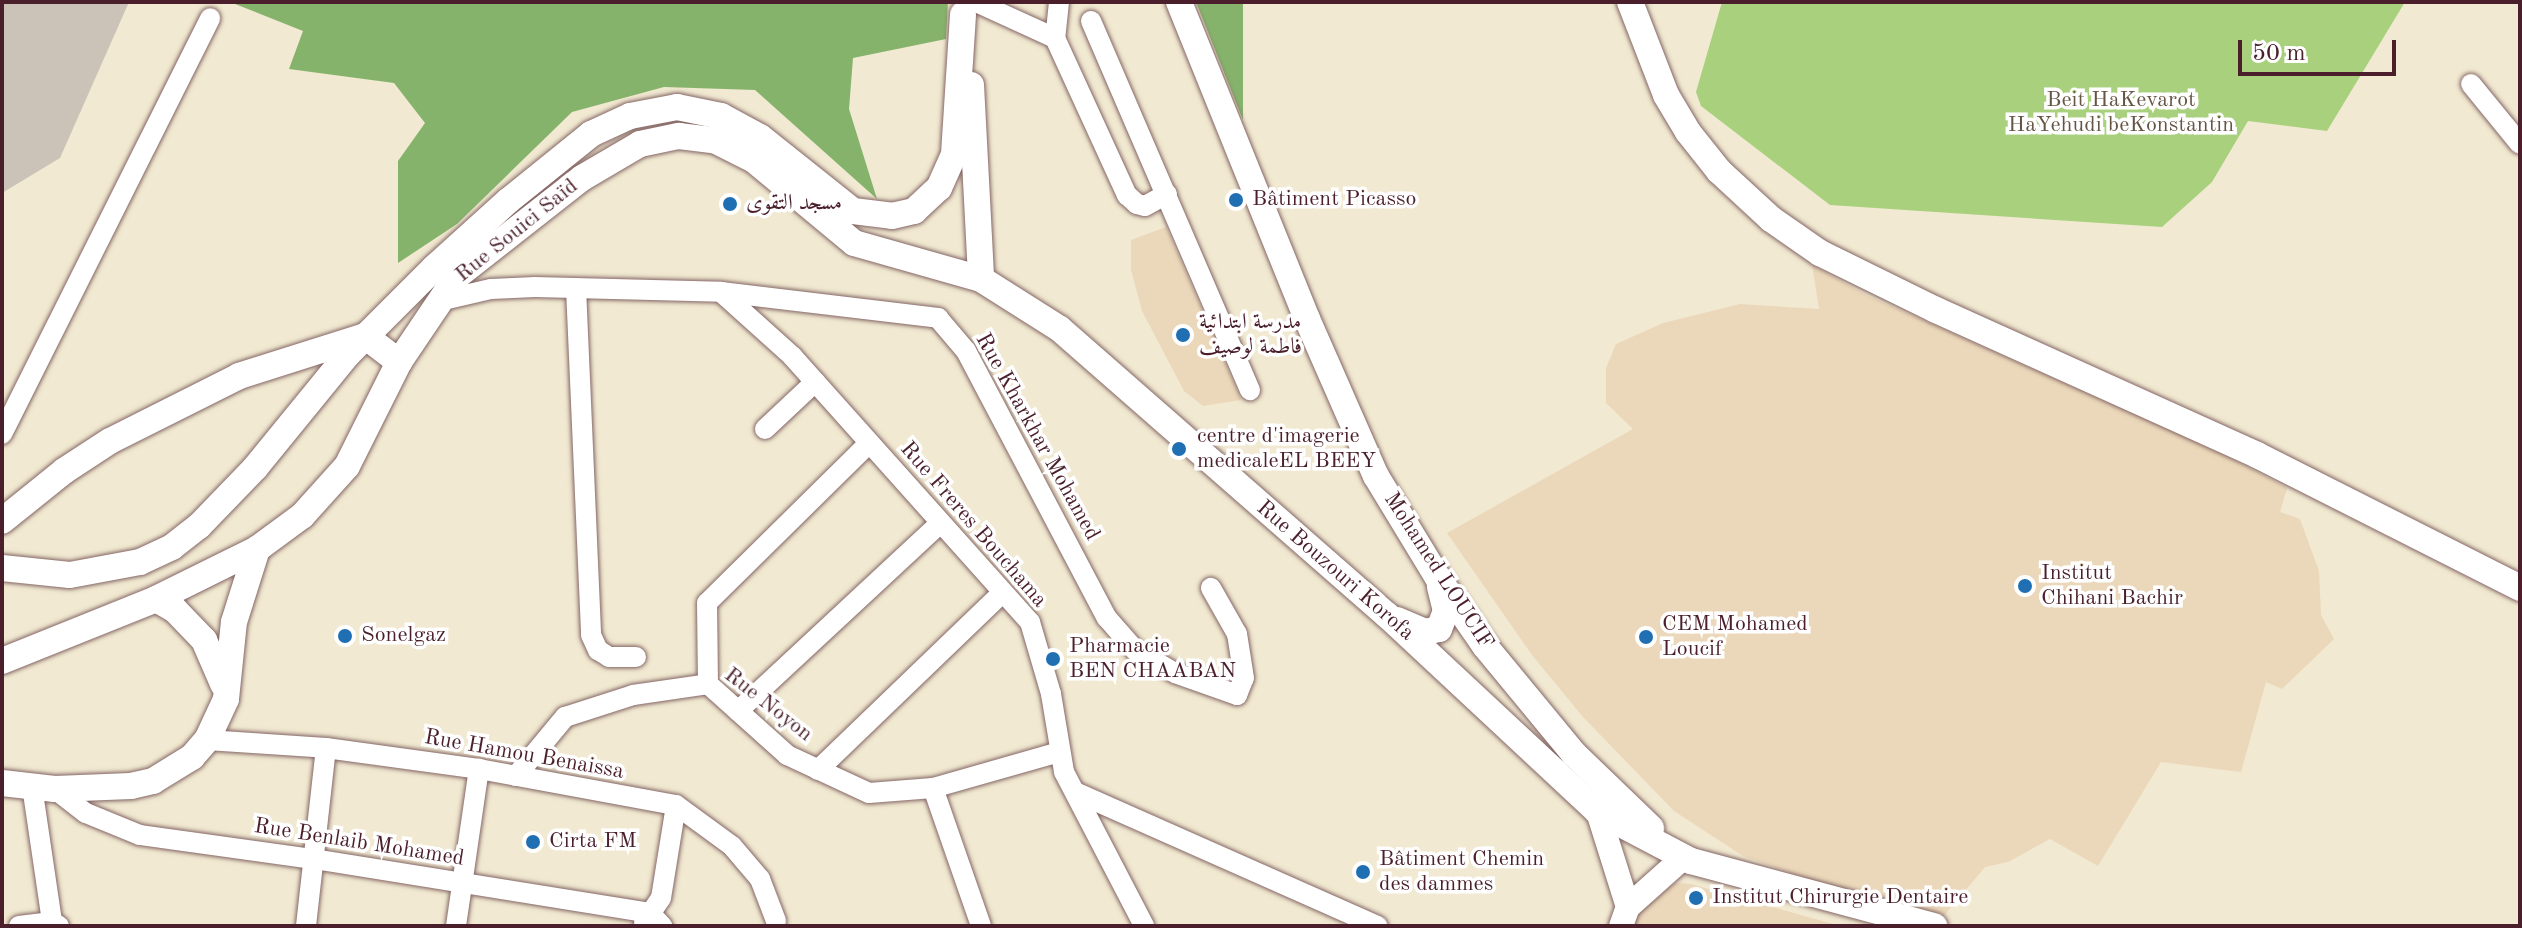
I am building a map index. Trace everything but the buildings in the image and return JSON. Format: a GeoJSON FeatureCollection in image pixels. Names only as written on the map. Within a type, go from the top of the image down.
{"type":"FeatureCollection","features":[{"type":"Feature","properties":{"kind":"main road","name":"Mohamed LOUCIF"},"geometry":{"type":"LineString","coordinates":[[1179,2],[1307,319],[1376,476],[1438,578],[1485,646],[1574,754],[1635,815],[1687,859]]}},
{"type":"Feature","properties":{"kind":"main road"},"geometry":{"type":"LineString","coordinates":[[1630,2],[1666,95],[1688,132],[1719,171],[1771,219],[1820,253],[1936,310],[2257,455],[2520,588]]}},
{"type":"Feature","properties":{"kind":"main road"},"geometry":{"type":"LineString","coordinates":[[968,6],[981,279]]}},
{"type":"Feature","properties":{"kind":"main road"},"geometry":{"type":"LineString","coordinates":[[2,568],[70,575],[140,562],[172,547],[199,526],[255,468],[365,336],[508,201],[591,134],[630,116],[677,107],[721,116],[760,137],[853,211],[892,216],[914,211],[939,188],[954,154],[968,6]]}},
{"type":"Feature","properties":{"kind":"main road","name":"Rue Souici Saïd"},"geometry":{"type":"LineString","coordinates":[[2,661],[56,642],[156,599],[257,549],[302,516],[347,466],[399,362],[457,276],[582,178],[640,144],[679,136],[714,140],[754,160],[854,243],[886,255]]}},
{"type":"Feature","properties":{"kind":"main road","name":"Rue Bouzouri Korofa"},"geometry":{"type":"LineString","coordinates":[[886,255],[981,279],[1060,329],[1387,615],[1598,812],[1687,859]]}},
{"type":"Feature","properties":{"kind":"main road"},"geometry":{"type":"LineString","coordinates":[[365,336],[399,362]]}},
{"type":"Feature","properties":{"kind":"main road"},"geometry":{"type":"LineString","coordinates":[[2,521],[64,471],[170,409],[239,376],[365,336]]}},
{"type":"Feature","properties":{"kind":"main road"},"geometry":{"type":"LineString","coordinates":[[2,783],[44,788],[131,786],[153,781],[192,757],[207,740],[226,699],[234,622],[257,549]]}},
{"type":"Feature","properties":{"kind":"main road"},"geometry":{"type":"LineString","coordinates":[[1387,615],[1425,632],[1439,629],[1446,611],[1438,578]]}},
{"type":"Feature","properties":{"kind":"main road"},"geometry":{"type":"LineString","coordinates":[[156,599],[175,610],[204,640],[219,668],[226,699]]}},
{"type":"Feature","properties":{"kind":"main road"},"geometry":{"type":"LineString","coordinates":[[1687,859],[1934,926]]}},
{"type":"Feature","properties":{"kind":"street"},"geometry":{"type":"LineString","coordinates":[[1059,2],[1055,38],[1127,195],[1137,204],[1145,206],[1167,194]]}},
{"type":"Feature","properties":{"kind":"street"},"geometry":{"type":"LineString","coordinates":[[968,6],[1055,38]]}},
{"type":"Feature","properties":{"kind":"street"},"geometry":{"type":"LineString","coordinates":[[2,434],[210,18]]}},
{"type":"Feature","properties":{"kind":"street"},"geometry":{"type":"LineString","coordinates":[[1091,21],[1250,390]]}},
{"type":"Feature","properties":{"kind":"street"},"geometry":{"type":"LineString","coordinates":[[2471,84],[2520,144]]}},
{"type":"Feature","properties":{"kind":"street"},"geometry":{"type":"LineString","coordinates":[[576,288],[591,635],[598,650],[609,657],[636,657]]}},
{"type":"Feature","properties":{"kind":"street","name":"Rue Kharkhar Mohamed"},"geometry":{"type":"LineString","coordinates":[[439,301],[491,289],[721,292],[938,318],[966,351],[1107,618],[1135,650],[1175,673],[1237,695],[1244,678],[1237,634],[1211,588]]}},
{"type":"Feature","properties":{"kind":"street","name":"Rue Freres Bouchama"},"geometry":{"type":"LineString","coordinates":[[721,292],[748,313],[815,382],[1030,622],[1051,694],[1059,752],[1075,792],[1144,926]]}},
{"type":"Feature","properties":{"kind":"street"},"geometry":{"type":"LineString","coordinates":[[765,429],[815,382]]}},
{"type":"Feature","properties":{"kind":"street"},"geometry":{"type":"LineString","coordinates":[[708,684],[707,603],[869,443]]}},
{"type":"Feature","properties":{"kind":"street"},"geometry":{"type":"LineString","coordinates":[[738,711],[940,523]]}},
{"type":"Feature","properties":{"kind":"street"},"geometry":{"type":"LineString","coordinates":[[818,770],[1002,593]]}},
{"type":"Feature","properties":{"kind":"street","name":"Rue Noyon"},"geometry":{"type":"LineString","coordinates":[[516,776],[565,717],[633,695],[708,684],[787,755],[869,793],[933,788],[1059,752]]}},
{"type":"Feature","properties":{"kind":"street","name":"Rue Hamou Benaissa"},"geometry":{"type":"LineString","coordinates":[[207,740],[326,748],[479,769],[676,805],[732,846],[760,879],[776,921]]}},
{"type":"Feature","properties":{"kind":"street"},"geometry":{"type":"LineString","coordinates":[[306,926],[326,748]]}},
{"type":"Feature","properties":{"kind":"street"},"geometry":{"type":"LineString","coordinates":[[456,926],[479,769]]}},
{"type":"Feature","properties":{"kind":"street"},"geometry":{"type":"LineString","coordinates":[[19,926],[53,925],[44,788]]}},
{"type":"Feature","properties":{"kind":"street","name":"Rue Benlaib Mohamed"},"geometry":{"type":"LineString","coordinates":[[44,788],[86,813],[140,835],[461,883],[651,922]]}},
{"type":"Feature","properties":{"kind":"street"},"geometry":{"type":"LineString","coordinates":[[933,788],[981,926]]}},
{"type":"Feature","properties":{"kind":"street"},"geometry":{"type":"LineString","coordinates":[[1075,792],[1378,926]]}},
{"type":"Feature","properties":{"kind":"street"},"geometry":{"type":"LineString","coordinates":[[651,922],[661,898],[676,805]]}},
{"type":"Feature","properties":{"kind":"street"},"geometry":{"type":"LineString","coordinates":[[1598,812],[1624,916],[1687,859]]}},
{"type":"Feature","properties":{"kind":"shaded area"},"geometry":{"type":"Polygon","coordinates":[[[2,2],[129,2],[60,158],[2,193],[2,2]]]}},
{"type":"Feature","properties":{"kind":"shaded area","name":"مدرسة ابتدائية فاطمة لوصيف"},"geometry":{"type":"Polygon","coordinates":[[[1166,227],[1241,400],[1203,406],[1184,391],[1142,311],[1131,270],[1131,240],[1166,227]]]}},
{"type":"Feature","properties":{"kind":"shaded area","name":"Institut Chihani Bachir"},"geometry":{"type":"Polygon","coordinates":[[[1812,265],[1866,295],[2216,450],[2287,488],[2280,512],[2300,519],[2319,571],[2321,615],[2334,639],[2282,689],[2266,682],[2241,772],[2161,762],[2098,866],[2050,839],[2008,862],[1985,867],[1943,917],[1807,879],[1743,856],[1674,811],[1583,717],[1532,655],[1447,533],[1633,429],[1606,403],[1606,368],[1616,344],[1663,323],[1740,304],[1819,309],[1812,265]]]}},
{"type":"Feature","properties":{"kind":"shaded area","name":"Institut Chirurgie Dentaire"},"geometry":{"type":"Polygon","coordinates":[[[1677,883],[1691,884],[1840,926],[1633,926],[1641,908],[1660,889],[1677,883]]]}},
{"type":"Feature","properties":{"kind":"green space"},"geometry":{"type":"Polygon","coordinates":[[[230,2],[948,2],[946,39],[853,58],[849,109],[877,199],[755,90],[664,87],[572,112],[457,224],[398,263],[398,161],[425,123],[394,83],[289,69],[303,31],[230,2]]]}},
{"type":"Feature","properties":{"kind":"green space"},"geometry":{"type":"Polygon","coordinates":[[[1196,2],[1243,2],[1243,120],[1196,2]]]}},
{"type":"Feature","properties":{"kind":"green space","name":"Beit HaKevarot HaYehudi beKonstantin"},"geometry":{"type":"Polygon","coordinates":[[[1722,2],[2405,2],[2327,131],[2248,121],[2212,182],[2162,227],[1830,205],[1701,106],[1696,92],[1722,2]]]}},
{"type":"Feature","properties":{"kind":"place","name":"Bâtiment Picasso"},"geometry":{"type":"Point","coordinates":[1236,200]}},
{"type":"Feature","properties":{"kind":"place","name":"مسجد التقوى"},"geometry":{"type":"Point","coordinates":[730,204]}},
{"type":"Feature","properties":{"kind":"place","name":"مدرسة ابتدائية فاطمة لوصيف"},"geometry":{"type":"Point","coordinates":[1183,335]}},
{"type":"Feature","properties":{"kind":"place","name":"centre d'imagerie medicaleEL BEEY"},"geometry":{"type":"Point","coordinates":[1179,449]}},
{"type":"Feature","properties":{"kind":"place","name":"Institut Chihani Bachir"},"geometry":{"type":"Point","coordinates":[2025,586]}},
{"type":"Feature","properties":{"kind":"place","name":"Sonelgaz"},"geometry":{"type":"Point","coordinates":[345,636]}},
{"type":"Feature","properties":{"kind":"place","name":"CEM Mohamed Loucif"},"geometry":{"type":"Point","coordinates":[1646,637]}},
{"type":"Feature","properties":{"kind":"place","name":"Pharmacie BEN CHAABAN"},"geometry":{"type":"Point","coordinates":[1053,659]}},
{"type":"Feature","properties":{"kind":"place","name":"Cirta FM"},"geometry":{"type":"Point","coordinates":[533,842]}},
{"type":"Feature","properties":{"kind":"place","name":"Bâtiment Chemin des dammes"},"geometry":{"type":"Point","coordinates":[1363,872]}},
{"type":"Feature","properties":{"kind":"place","name":"Institut Chirurgie Dentaire"},"geometry":{"type":"Point","coordinates":[1696,898]}}]}
